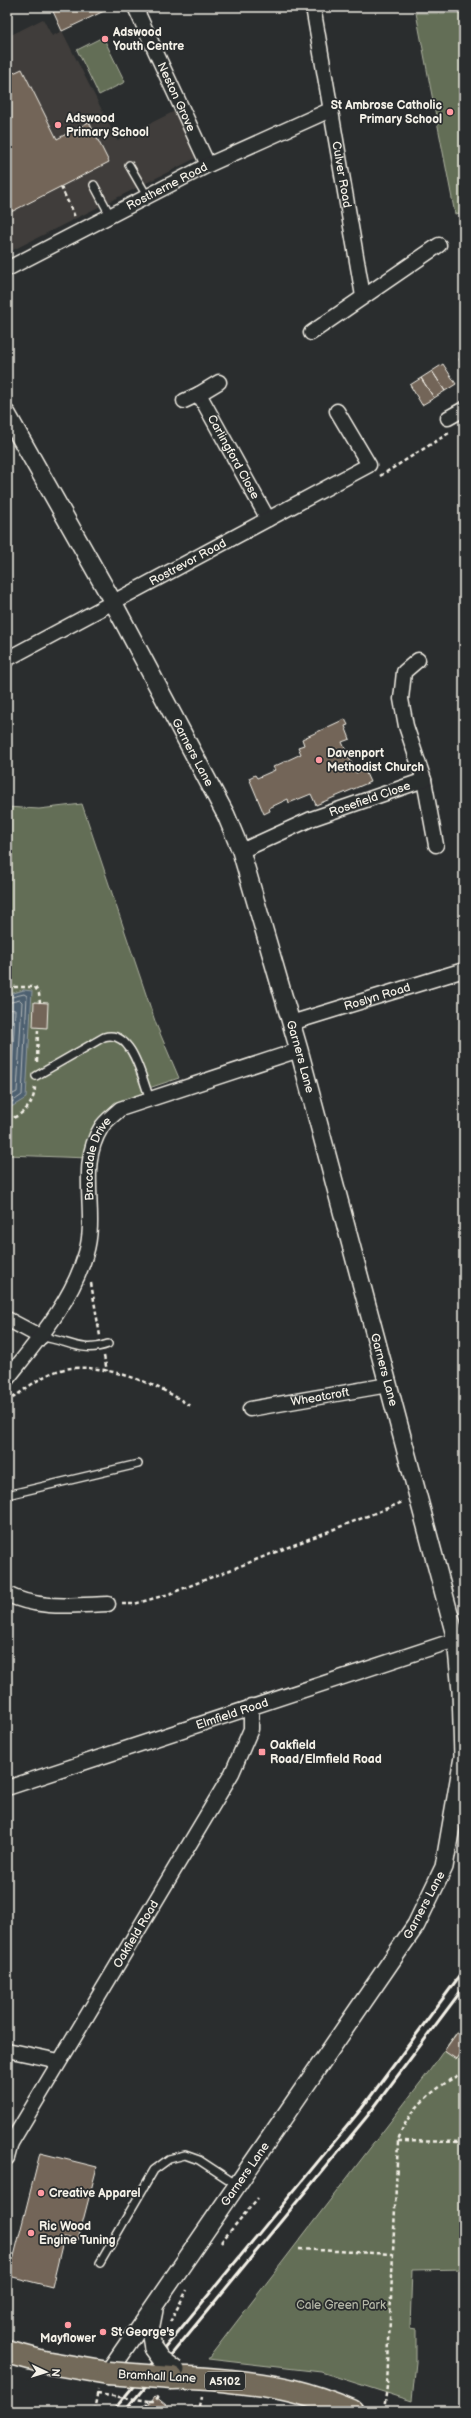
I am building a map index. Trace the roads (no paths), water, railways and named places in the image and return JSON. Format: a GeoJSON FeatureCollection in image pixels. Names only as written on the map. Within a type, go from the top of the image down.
{"type":"FeatureCollection","features":[{"type":"Feature","properties":{"kind":"main road","name":"Bramhall Lane"},"geometry":{"type":"LineString","coordinates":[[7,2352],[108,2373],[179,2375],[278,2386],[329,2406],[352,2411]]}},
{"type":"Feature","properties":{"kind":"street","name":"Neston Grove"},"geometry":{"type":"LineString","coordinates":[[135,7],[208,165]]}},
{"type":"Feature","properties":{"kind":"street","name":"Culver Road"},"geometry":{"type":"LineString","coordinates":[[313,7],[363,296]]}},
{"type":"Feature","properties":{"kind":"street","name":"Rostherne Road"},"geometry":{"type":"LineString","coordinates":[[7,269],[208,165],[330,110]]}},
{"type":"Feature","properties":{"kind":"street"},"geometry":{"type":"LineString","coordinates":[[311,333],[439,245]]}},
{"type":"Feature","properties":{"kind":"street"},"geometry":{"type":"LineString","coordinates":[[184,402],[219,382]]}},
{"type":"Feature","properties":{"kind":"street","name":"Carlingford Close"},"geometry":{"type":"LineString","coordinates":[[199,394],[268,519]]}},
{"type":"Feature","properties":{"kind":"street"},"geometry":{"type":"LineString","coordinates":[[448,418],[464,408]]}},
{"type":"Feature","properties":{"kind":"street","name":"Rostrevor Road"},"geometry":{"type":"LineString","coordinates":[[7,660],[369,465],[337,411]]}},
{"type":"Feature","properties":{"kind":"street","name":"Garners Lane"},"geometry":{"type":"LineString","coordinates":[[7,414],[113,602],[226,815],[241,851],[299,1050],[418,1496],[460,1638],[463,1757],[444,1867],[416,1925],[108,2373]]}},
{"type":"Feature","properties":{"kind":"street","name":"Rosefield Close"},"geometry":{"type":"LineString","coordinates":[[241,851],[311,819],[424,780],[406,726],[401,699],[404,672],[418,660]]}},
{"type":"Feature","properties":{"kind":"street"},"geometry":{"type":"LineString","coordinates":[[424,780],[436,845]]}},
{"type":"Feature","properties":{"kind":"street","name":"Roslyn Road"},"geometry":{"type":"LineString","coordinates":[[291,1023],[464,970]]}},
{"type":"Feature","properties":{"kind":"street","name":"Bracadale Drive"},"geometry":{"type":"LineString","coordinates":[[7,1378],[41,1337],[72,1289],[86,1252],[90,1212],[89,1158],[101,1128],[120,1109],[299,1050]]}},
{"type":"Feature","properties":{"kind":"street"},"geometry":{"type":"LineString","coordinates":[[7,1319],[41,1337]]}},
{"type":"Feature","properties":{"kind":"street","name":"Wheatcroft"},"geometry":{"type":"LineString","coordinates":[[250,1409],[388,1384]]}},
{"type":"Feature","properties":{"kind":"street"},"geometry":{"type":"LineString","coordinates":[[7,1594],[20,1601],[58,1605],[108,1604]]}},
{"type":"Feature","properties":{"kind":"street","name":"Elmfield Road"},"geometry":{"type":"LineString","coordinates":[[7,1788],[460,1638]]}},
{"type":"Feature","properties":{"kind":"street","name":"Oakfield Road"},"geometry":{"type":"LineString","coordinates":[[7,2158],[11,2143],[232,1773],[251,1729],[251,1706]]}},
{"type":"Feature","properties":{"kind":"street"},"geometry":{"type":"LineString","coordinates":[[7,2050],[59,2061]]}},
{"type":"Feature","properties":{"kind":"street","name":"Garners Lane"},"geometry":{"type":"LineString","coordinates":[[155,2304],[150,2330],[153,2348],[161,2359],[179,2375]]}},
{"type":"Feature","properties":{"kind":"lane"},"geometry":{"type":"LineString","coordinates":[[129,165],[147,196]]}},
{"type":"Feature","properties":{"kind":"lane"},"geometry":{"type":"LineString","coordinates":[[94,185],[110,215]]}},
{"type":"Feature","properties":{"kind":"lane"},"geometry":{"type":"LineString","coordinates":[[36,1076],[110,1035],[118,1037],[129,1048],[150,1099]]}},
{"type":"Feature","properties":{"kind":"lane"},"geometry":{"type":"LineString","coordinates":[[41,1337],[53,1338],[74,1346],[96,1349],[105,1345]]}},
{"type":"Feature","properties":{"kind":"lane"},"geometry":{"type":"LineString","coordinates":[[7,1495],[138,1464]]}},
{"type":"Feature","properties":{"kind":"lane"},"geometry":{"type":"LineString","coordinates":[[100,2263],[154,2170],[169,2159],[185,2155],[199,2160],[238,2185]]}},
{"type":"Feature","properties":{"kind":"water"},"geometry":{"type":"Polygon","coordinates":[[[24,990],[32,991],[26,1098],[13,1106],[7,1106],[7,995],[24,990]]]}},
{"type":"Feature","properties":{"kind":"railway"},"geometry":{"type":"LineString","coordinates":[[113,2411],[362,2108],[464,1970]]}},
{"type":"Feature","properties":{"kind":"railway"},"geometry":{"type":"LineString","coordinates":[[125,2411],[369,2114],[464,1987]]}},
{"type":"Feature","properties":{"kind":"place","name":"Adswood Youth Centre"},"geometry":{"type":"Point","coordinates":[105,39]}},
{"type":"Feature","properties":{"kind":"place","name":"St Ambrose Catholic Primary School"},"geometry":{"type":"Point","coordinates":[450,112]}},
{"type":"Feature","properties":{"kind":"place","name":"Adswood Primary School"},"geometry":{"type":"Point","coordinates":[58,125]}},
{"type":"Feature","properties":{"kind":"place","name":"Davenport Methodist Church"},"geometry":{"type":"Point","coordinates":[319,760]}},
{"type":"Feature","properties":{"kind":"place","name":"Oakfield Road/Elmfield Road"},"geometry":{"type":"Point","coordinates":[262,1752]}},
{"type":"Feature","properties":{"kind":"place","name":"Creative Apparel"},"geometry":{"type":"Point","coordinates":[41,2193]}},
{"type":"Feature","properties":{"kind":"place","name":"Ric Wood Engine Tuning"},"geometry":{"type":"Point","coordinates":[31,2233]}},
{"type":"Feature","properties":{"kind":"place","name":"Mayflower"},"geometry":{"type":"Point","coordinates":[68,2325]}},
{"type":"Feature","properties":{"kind":"place","name":"St George's"},"geometry":{"type":"Point","coordinates":[103,2332]}},
{"type":"Feature","properties":{"kind":"park label","name":"Cale Green Park"},"geometry":{"type":"Point","coordinates":[341,2305]}}]}
